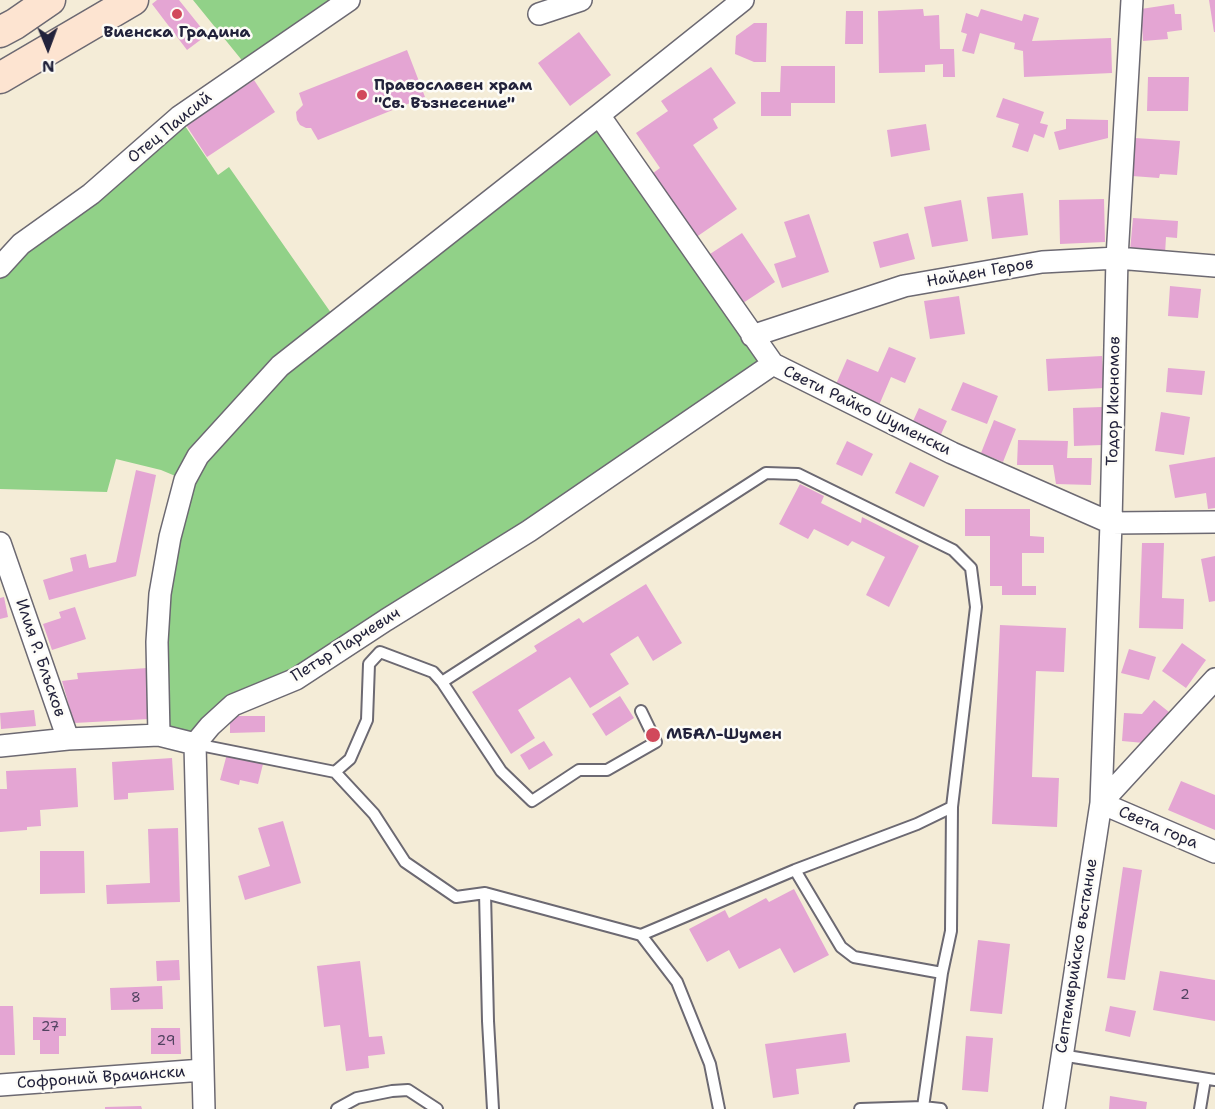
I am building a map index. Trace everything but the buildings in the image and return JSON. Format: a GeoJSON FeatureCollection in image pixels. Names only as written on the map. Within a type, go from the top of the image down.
{"type":"FeatureCollection","features":[{"type":"Feature","properties":{"kind":"main road"},"geometry":{"type":"LineString","coordinates":[[0,32],[50,0]]}},
{"type":"Feature","properties":{"kind":"main road"},"geometry":{"type":"LineString","coordinates":[[0,78],[133,0]]}},
{"type":"Feature","properties":{"kind":"street","name":"Отец Паисий"},"geometry":{"type":"LineString","coordinates":[[0,267],[21,244],[91,194],[179,117],[349,0]]}},
{"type":"Feature","properties":{"kind":"street"},"geometry":{"type":"LineString","coordinates":[[540,14],[582,0]]}},
{"type":"Feature","properties":{"kind":"street"},"geometry":{"type":"LineString","coordinates":[[159,735],[157,642],[160,594],[170,537],[185,480],[198,456],[280,366],[743,0]]}},
{"type":"Feature","properties":{"kind":"street","name":"Тодор Икономов"},"geometry":{"type":"LineString","coordinates":[[1101,803],[1117,258],[1132,0]]}},
{"type":"Feature","properties":{"kind":"street","name":"Свети Райко Шуменски"},"geometry":{"type":"LineString","coordinates":[[599,116],[773,364],[952,453],[1111,523],[1215,522]]}},
{"type":"Feature","properties":{"kind":"street","name":"Найден Геров"},"geometry":{"type":"LineString","coordinates":[[752,336],[904,286],[1042,262],[1117,258],[1215,266]]}},
{"type":"Feature","properties":{"kind":"street","name":"Петър Парчевич"},"geometry":{"type":"LineString","coordinates":[[195,744],[210,726],[233,705],[296,679],[529,531],[773,364]]}},
{"type":"Feature","properties":{"kind":"street","name":"Илия Р. Блъсков"},"geometry":{"type":"LineString","coordinates":[[0,543],[68,739]]}},
{"type":"Feature","properties":{"kind":"street"},"geometry":{"type":"LineString","coordinates":[[1101,803],[1215,679]]}},
{"type":"Feature","properties":{"kind":"street"},"geometry":{"type":"LineString","coordinates":[[0,746],[68,739],[159,735],[195,744],[204,1109]]}},
{"type":"Feature","properties":{"kind":"street","name":"Света гора"},"geometry":{"type":"LineString","coordinates":[[1101,803],[1215,852]]}},
{"type":"Feature","properties":{"kind":"street","name":"Септемврийско въстание"},"geometry":{"type":"LineString","coordinates":[[1053,1109],[1101,803]]}},
{"type":"Feature","properties":{"kind":"street","name":"Софроний Врачански"},"geometry":{"type":"LineString","coordinates":[[0,1085],[203,1070]]}},
{"type":"Feature","properties":{"kind":"lane"},"geometry":{"type":"LineString","coordinates":[[442,682],[766,473],[798,474],[953,550],[971,568],[976,607],[952,807],[951,931],[942,973],[923,1107]]}},
{"type":"Feature","properties":{"kind":"lane"},"geometry":{"type":"LineString","coordinates":[[335,772],[350,759],[367,720],[369,663],[380,652],[433,672],[501,771],[532,801],[579,771],[607,770],[656,742],[641,711]]}},
{"type":"Feature","properties":{"kind":"lane"},"geometry":{"type":"LineString","coordinates":[[195,744],[335,772],[374,814],[405,862],[456,897],[485,893],[641,934],[795,870],[917,824],[952,807]]}},
{"type":"Feature","properties":{"kind":"lane"},"geometry":{"type":"LineString","coordinates":[[795,870],[841,947],[854,957],[942,973]]}},
{"type":"Feature","properties":{"kind":"lane"},"geometry":{"type":"LineString","coordinates":[[485,893],[493,1109]]}},
{"type":"Feature","properties":{"kind":"lane"},"geometry":{"type":"LineString","coordinates":[[641,934],[677,982],[710,1064],[719,1109]]}},
{"type":"Feature","properties":{"kind":"lane"},"geometry":{"type":"LineString","coordinates":[[1061,1055],[1210,1079],[1200,1109]]}},
{"type":"Feature","properties":{"kind":"lane"},"geometry":{"type":"LineString","coordinates":[[337,1109],[357,1098],[408,1090],[437,1109]]}},
{"type":"Feature","properties":{"kind":"lane"},"geometry":{"type":"LineString","coordinates":[[860,1109],[923,1107],[941,1109]]}},
{"type":"Feature","properties":{"kind":"green space"},"geometry":{"type":"Polygon","coordinates":[[[193,0],[349,0],[249,69],[193,0]]]}},
{"type":"Feature","properties":{"kind":"green space"},"geometry":{"type":"Polygon","coordinates":[[[599,115],[773,364],[529,531],[233,705],[195,744],[159,735],[157,642],[185,480],[161,470],[116,459],[107,492],[0,489],[0,267],[179,117],[218,175],[229,167],[336,320],[599,115]]]}},
{"type":"Feature","properties":{"kind":"place","name":"Виенска Градина"},"geometry":{"type":"Point","coordinates":[177,14]}},
{"type":"Feature","properties":{"kind":"place","name":"Православен храм \"Св. Възнесение\""},"geometry":{"type":"Point","coordinates":[362,95]}},
{"type":"Feature","properties":{"kind":"place","name":"МБАЛ-Шумен"},"geometry":{"type":"Point","coordinates":[653,735]}}]}
